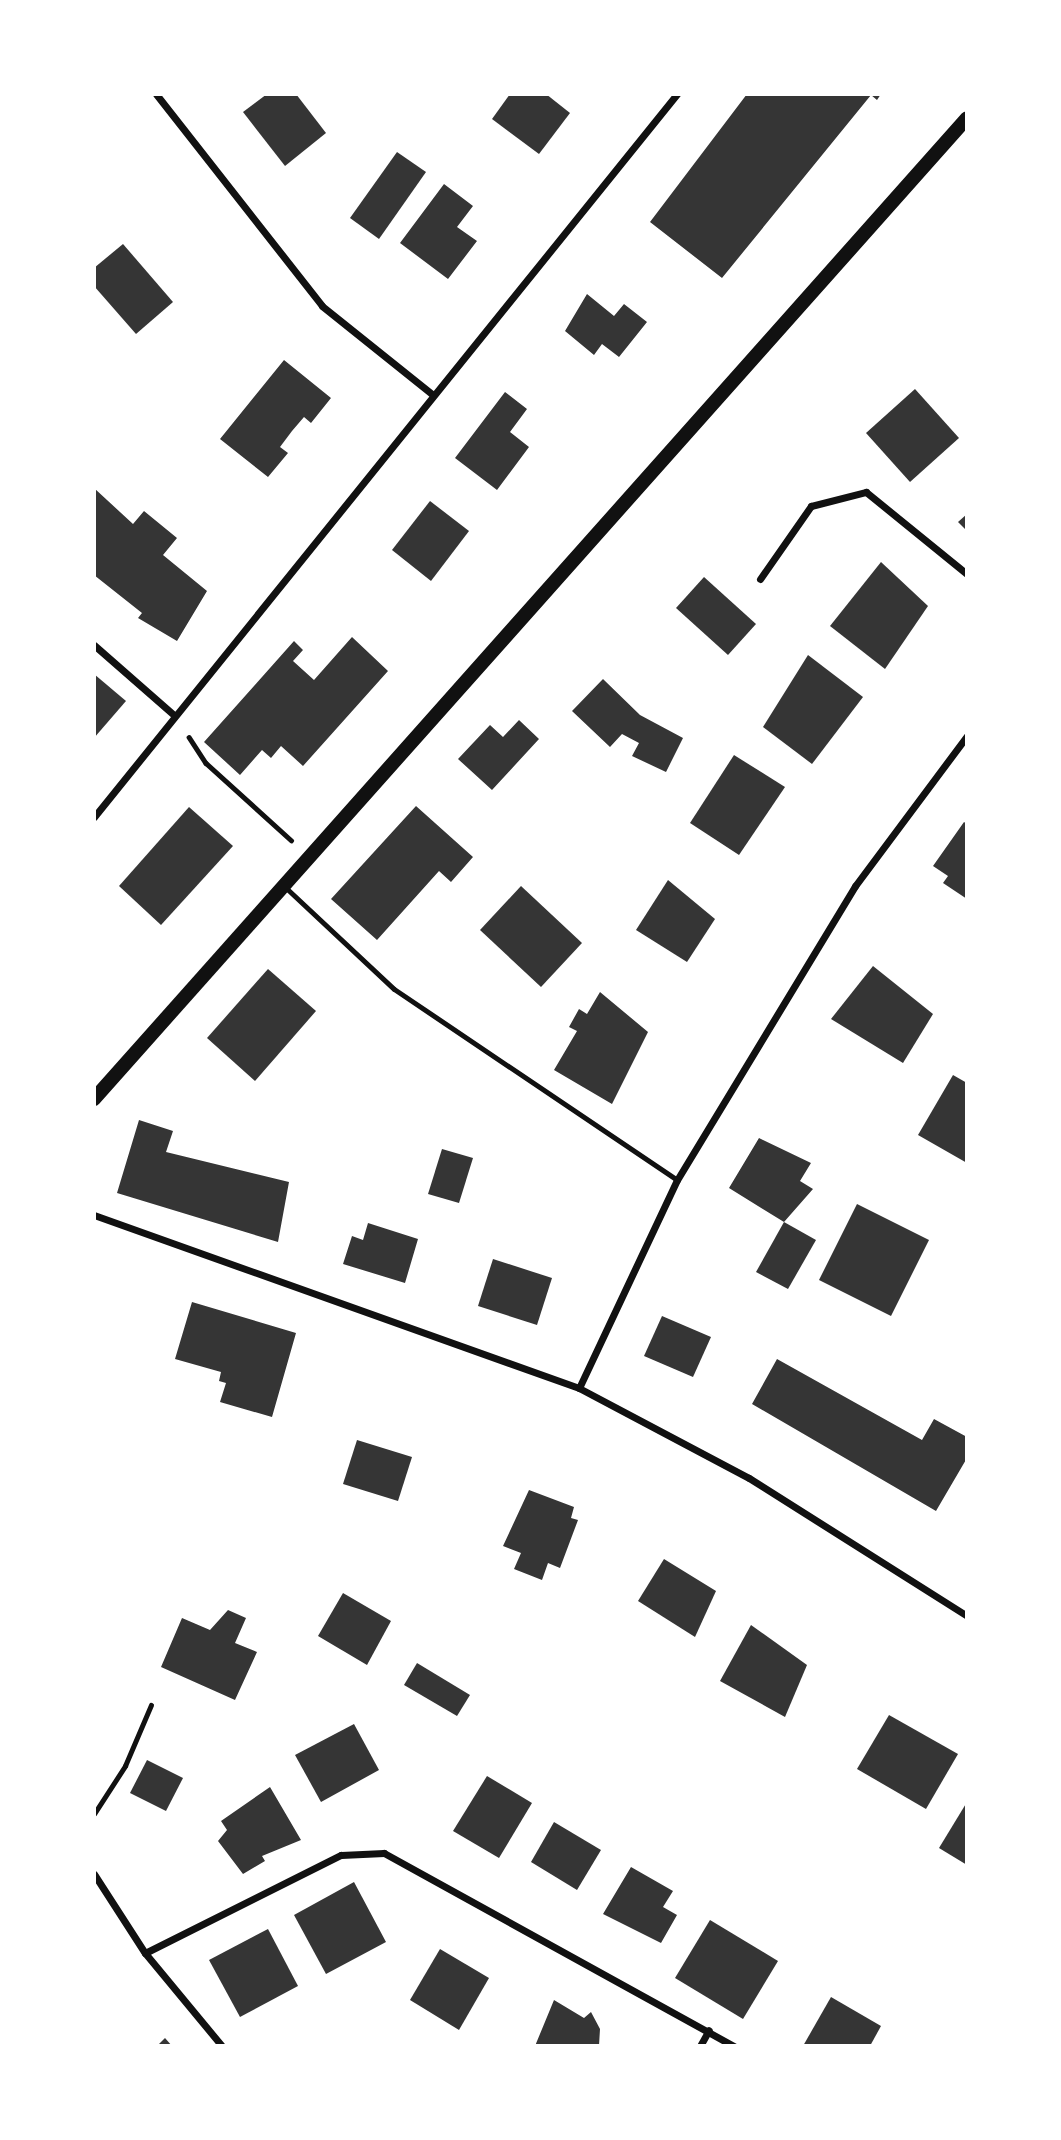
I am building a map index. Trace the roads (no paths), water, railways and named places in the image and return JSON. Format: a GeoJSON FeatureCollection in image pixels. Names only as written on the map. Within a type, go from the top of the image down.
{"type":"FeatureCollection","features":[{"type":"Feature","properties":{"kind":"main road"},"geometry":{"type":"LineString","coordinates":[[94,1099],[313,858],[967,118]]}},
{"type":"Feature","properties":{"kind":"street"},"geometry":{"type":"LineString","coordinates":[[156,94],[322,306],[433,395]]}},
{"type":"Feature","properties":{"kind":"street"},"geometry":{"type":"LineString","coordinates":[[94,817],[677,94]]}},
{"type":"Feature","properties":{"kind":"street"},"geometry":{"type":"LineString","coordinates":[[760,579],[811,506],[866,492],[967,574]]}},
{"type":"Feature","properties":{"kind":"street"},"geometry":{"type":"LineString","coordinates":[[94,645],[174,715]]}},
{"type":"Feature","properties":{"kind":"street"},"geometry":{"type":"LineString","coordinates":[[579,1388],[677,1180],[855,886],[967,736]]}},
{"type":"Feature","properties":{"kind":"street"},"geometry":{"type":"LineString","coordinates":[[94,1215],[579,1388],[749,1478],[967,1616]]}},
{"type":"Feature","properties":{"kind":"street"},"geometry":{"type":"LineString","coordinates":[[145,1953],[341,1855],[383,1853],[734,2046]]}},
{"type":"Feature","properties":{"kind":"street"},"geometry":{"type":"LineString","coordinates":[[94,1874],[145,1953],[222,2046]]}},
{"type":"Feature","properties":{"kind":"street"},"geometry":{"type":"LineString","coordinates":[[700,2046],[709,2030]]}},
{"type":"Feature","properties":{"kind":"lane"},"geometry":{"type":"LineString","coordinates":[[285,887],[394,989],[677,1180]]}}]}
